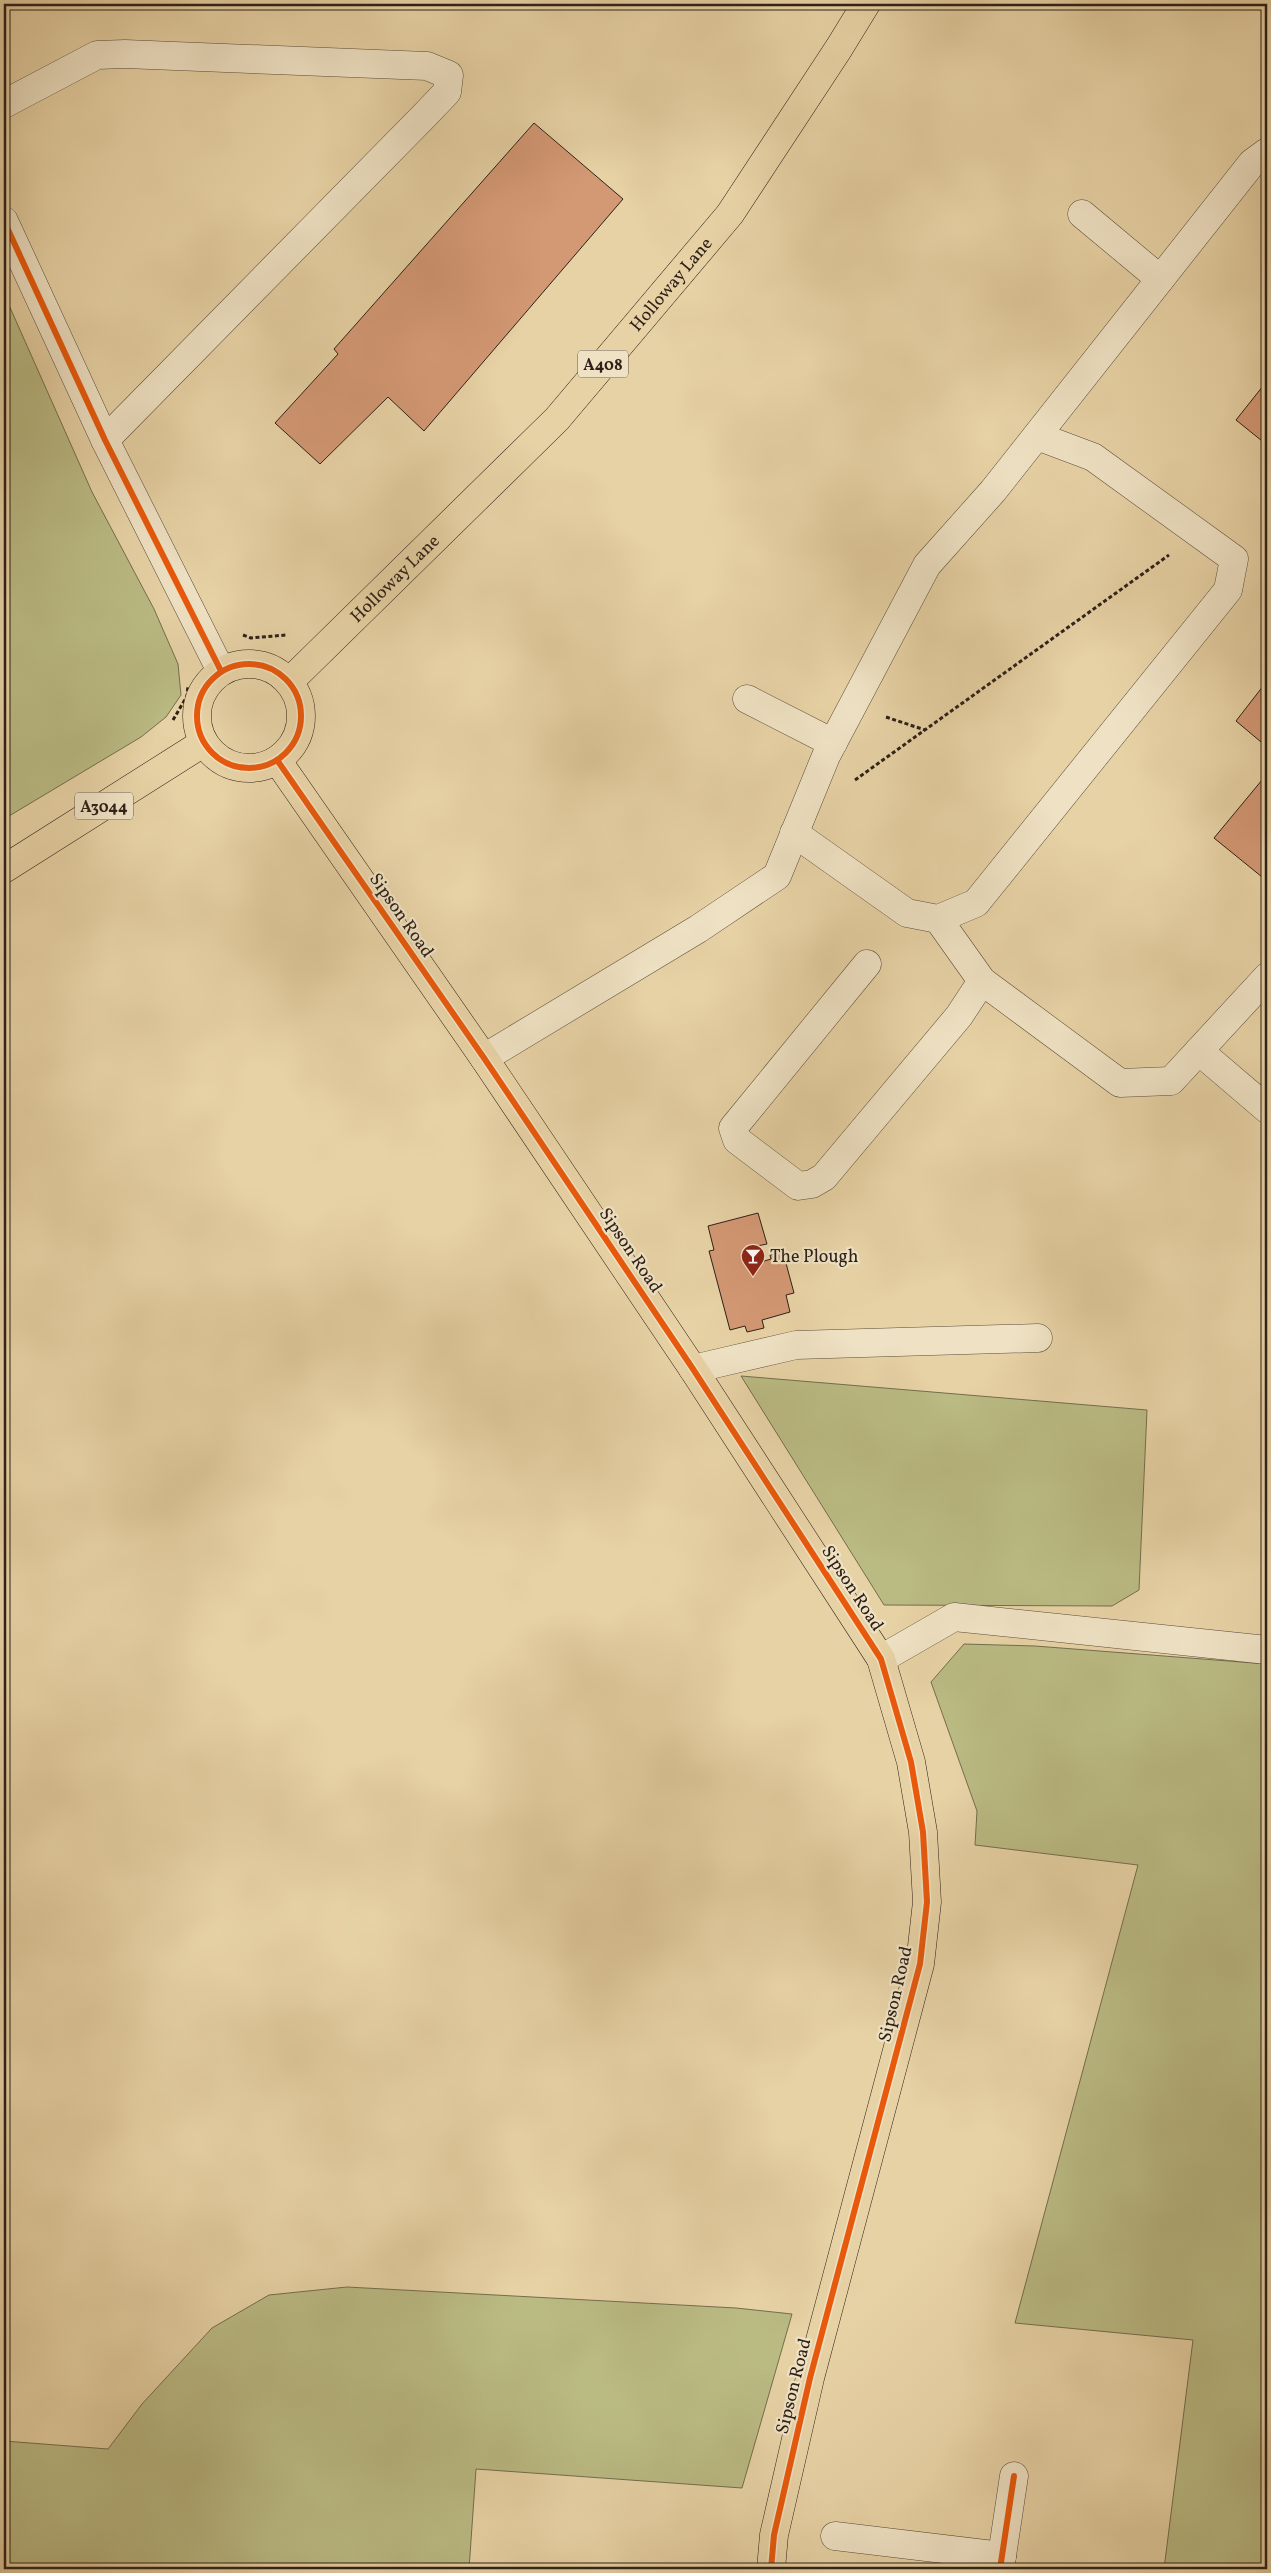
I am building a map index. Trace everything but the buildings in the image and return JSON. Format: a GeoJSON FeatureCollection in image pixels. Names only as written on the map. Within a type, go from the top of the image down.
{"type":"FeatureCollection","features":[{"type":"Feature","properties":{"kind":"main road","name":"Holloway Lane"},"geometry":{"type":"LineString","coordinates":[[289,682],[557,419],[730,214],[840,48],[866,4]]}},
{"type":"Feature","properties":{"kind":"main road"},"geometry":{"type":"LineString","coordinates":[[250,663],[278,672],[289,682],[298,698],[301,715],[300,724],[298,733],[290,748],[276,760],[261,767],[237,766],[214,756],[203,743],[197,728],[196,711],[200,696],[209,681],[221,671],[235,665],[250,663]]}},
{"type":"Feature","properties":{"kind":"main road","name":"A3044"},"geometry":{"type":"LineString","coordinates":[[4,869],[203,743]]}},
{"type":"Feature","properties":{"kind":"main road","name":"Sipson Road"},"geometry":{"type":"LineString","coordinates":[[276,760],[484,1058],[693,1369],[881,1659],[912,1762],[923,1832],[927,1902],[920,1964],[810,2378],[774,2535],[771,2569]]}},
{"type":"Feature","properties":{"kind":"street"},"geometry":{"type":"LineString","coordinates":[[4,104],[97,55],[125,54],[427,66],[449,75],[447,92],[105,440]]}},
{"type":"Feature","properties":{"kind":"street"},"geometry":{"type":"LineString","coordinates":[[484,1058],[698,929],[777,876],[833,743],[927,565],[993,491],[1252,163],[1267,152]]}},
{"type":"Feature","properties":{"kind":"street"},"geometry":{"type":"LineString","coordinates":[[1082,214],[1160,279]]}},
{"type":"Feature","properties":{"kind":"street"},"geometry":{"type":"LineString","coordinates":[[4,221],[105,440],[221,671]]}},
{"type":"Feature","properties":{"kind":"street"},"geometry":{"type":"LineString","coordinates":[[794,833],[907,913],[938,919],[976,903],[1228,590],[1234,559],[1093,457],[1037,436]]}},
{"type":"Feature","properties":{"kind":"street"},"geometry":{"type":"LineString","coordinates":[[747,699],[833,743]]}},
{"type":"Feature","properties":{"kind":"street"},"geometry":{"type":"LineString","coordinates":[[938,919],[982,981],[1120,1083],[1171,1082],[1267,978]]}},
{"type":"Feature","properties":{"kind":"street"},"geometry":{"type":"LineString","coordinates":[[867,964],[733,1128],[737,1140],[798,1186],[812,1184],[824,1177],[960,1016],[982,981]]}},
{"type":"Feature","properties":{"kind":"street"},"geometry":{"type":"LineString","coordinates":[[1199,1051],[1267,1108]]}},
{"type":"Feature","properties":{"kind":"street"},"geometry":{"type":"LineString","coordinates":[[693,1369],[796,1345],[1038,1338]]}},
{"type":"Feature","properties":{"kind":"street"},"geometry":{"type":"LineString","coordinates":[[881,1659],[954,1617],[1267,1650]]}},
{"type":"Feature","properties":{"kind":"street"},"geometry":{"type":"LineString","coordinates":[[835,2536],[1001,2563],[1014,2476]]}},
{"type":"Feature","properties":{"kind":"path"},"geometry":{"type":"LineString","coordinates":[[806,806],[840,791],[1172,554]]}},
{"type":"Feature","properties":{"kind":"path"},"geometry":{"type":"LineString","coordinates":[[238,634],[251,638],[289,634]]}},
{"type":"Feature","properties":{"kind":"path"},"geometry":{"type":"LineString","coordinates":[[852,707],[925,730]]}},
{"type":"Feature","properties":{"kind":"green space"},"geometry":{"type":"Polygon","coordinates":[[[4,294],[92,492],[154,609],[178,664],[181,695],[166,717],[141,737],[4,819],[4,294]]]}},
{"type":"Feature","properties":{"kind":"green space"},"geometry":{"type":"Polygon","coordinates":[[[741,1376],[1147,1410],[1139,1590],[1112,1606],[884,1605],[741,1376]]]}},
{"type":"Feature","properties":{"kind":"green space"},"geometry":{"type":"Polygon","coordinates":[[[964,1644],[1035,1646],[1267,1664],[1267,2569],[1164,2569],[1193,2340],[1015,2323],[1138,1865],[975,1845],[977,1811],[931,1682],[964,1644]]]}},
{"type":"Feature","properties":{"kind":"green space"},"geometry":{"type":"Polygon","coordinates":[[[347,2287],[736,2308],[792,2314],[742,2488],[476,2469],[469,2569],[4,2569],[4,2441],[108,2449],[142,2404],[212,2328],[269,2295],[347,2287]]]}},
{"type":"Feature","properties":{"kind":"cycle path"},"geometry":{"type":"LineString","coordinates":[[4,221],[105,440],[221,671]]}},
{"type":"Feature","properties":{"kind":"cycle path"},"geometry":{"type":"LineString","coordinates":[[249,664],[269,668],[286,679],[297,696],[301,716],[297,736],[286,753],[269,764],[249,768],[229,764],[212,753],[201,736],[197,716],[201,696],[212,679],[229,668],[249,664]]}},
{"type":"Feature","properties":{"kind":"cycle path"},"geometry":{"type":"LineString","coordinates":[[277,760],[484,1058],[693,1369],[881,1659],[911,1762],[923,1832],[927,1902],[920,1964],[810,2378],[774,2535],[771,2569]]}},
{"type":"Feature","properties":{"kind":"cycle path"},"geometry":{"type":"LineString","coordinates":[[1000,2569],[1014,2476]]}},
{"type":"Feature","properties":{"kind":"place","name":"The Plough"},"geometry":{"type":"Point","coordinates":[753,1277]}}]}
